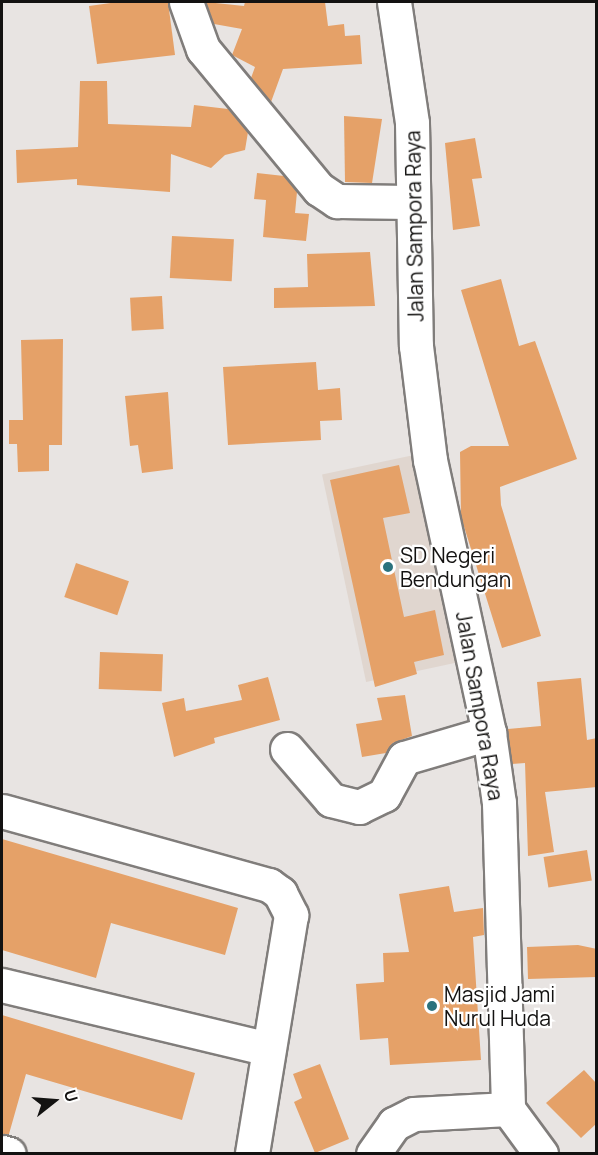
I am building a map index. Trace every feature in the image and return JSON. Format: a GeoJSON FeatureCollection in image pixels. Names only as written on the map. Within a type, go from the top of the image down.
{"type":"FeatureCollection","features":[{"type":"Feature","properties":{"kind":"street"},"geometry":{"type":"LineString","coordinates":[[186,2],[203,49],[319,189],[338,201],[411,202]]}},
{"type":"Feature","properties":{"kind":"street","name":"Jalan Sampora Raya"},"geometry":{"type":"LineString","coordinates":[[394,2],[410,100],[416,346],[430,460],[489,733],[503,869],[508,1109]]}},
{"type":"Feature","properties":{"kind":"street"},"geometry":{"type":"LineString","coordinates":[[287,749],[331,800],[359,807],[384,795],[404,758],[489,733]]}},
{"type":"Feature","properties":{"kind":"street"},"geometry":{"type":"LineString","coordinates":[[2,811],[269,885],[280,893],[291,915],[252,1154]]}},
{"type":"Feature","properties":{"kind":"street"},"geometry":{"type":"LineString","coordinates":[[2,985],[268,1049]]}},
{"type":"Feature","properties":{"kind":"street"},"geometry":{"type":"LineString","coordinates":[[373,1154],[394,1124],[407,1116],[508,1109],[541,1154]]}},
{"type":"Feature","properties":{"kind":"street"},"geometry":{"type":"LineString","coordinates":[[2,1152],[9,1154]]}},
{"type":"Feature","properties":{"kind":"shaded area","name":"SD Negeri Bendungan"},"geometry":{"type":"Polygon","coordinates":[[[414,455],[458,662],[366,682],[322,475],[414,455]]]}},
{"type":"Feature","properties":{"kind":"building"},"geometry":{"type":"Polygon","coordinates":[[[118,2],[168,2],[175,55],[97,64],[89,6],[118,2]]]}},
{"type":"Feature","properties":{"kind":"building"},"geometry":{"type":"Polygon","coordinates":[[[206,2],[244,6],[245,2],[325,2],[328,26],[344,24],[345,36],[360,35],[362,64],[283,69],[271,102],[251,78],[255,67],[232,55],[242,29],[214,24],[206,2]]]}},
{"type":"Feature","properties":{"kind":"building"},"geometry":{"type":"Polygon","coordinates":[[[80,81],[107,81],[108,124],[191,127],[194,105],[228,109],[248,132],[245,150],[225,155],[211,168],[171,154],[170,192],[77,185],[77,179],[17,183],[16,150],[78,147],[80,81]]]}},
{"type":"Feature","properties":{"kind":"building"},"geometry":{"type":"Polygon","coordinates":[[[344,116],[382,119],[372,183],[345,182],[344,116]]]}},
{"type":"Feature","properties":{"kind":"building"},"geometry":{"type":"Polygon","coordinates":[[[475,138],[482,178],[472,179],[480,226],[453,230],[445,143],[475,138]]]}},
{"type":"Feature","properties":{"kind":"building"},"geometry":{"type":"Polygon","coordinates":[[[257,173],[284,176],[297,192],[295,213],[309,214],[306,241],[263,237],[266,200],[254,199],[257,173]]]}},
{"type":"Feature","properties":{"kind":"building"},"geometry":{"type":"Polygon","coordinates":[[[172,236],[234,239],[232,281],[170,278],[172,236]]]}},
{"type":"Feature","properties":{"kind":"building"},"geometry":{"type":"Polygon","coordinates":[[[370,252],[375,306],[274,308],[274,288],[308,287],[307,254],[370,252]]]}},
{"type":"Feature","properties":{"kind":"building"},"geometry":{"type":"Polygon","coordinates":[[[501,279],[519,346],[535,341],[577,459],[500,487],[501,505],[541,636],[502,648],[461,517],[460,452],[471,446],[509,446],[461,290],[501,279]]]}},
{"type":"Feature","properties":{"kind":"building"},"geometry":{"type":"Polygon","coordinates":[[[162,296],[164,329],[132,331],[130,298],[162,296]]]}},
{"type":"Feature","properties":{"kind":"building"},"geometry":{"type":"Polygon","coordinates":[[[63,339],[62,445],[49,445],[49,471],[18,472],[17,444],[9,444],[9,420],[23,420],[21,340],[63,339]]]}},
{"type":"Feature","properties":{"kind":"building"},"geometry":{"type":"Polygon","coordinates":[[[316,362],[318,390],[340,388],[342,420],[320,421],[321,440],[228,445],[223,367],[316,362]]]}},
{"type":"Feature","properties":{"kind":"building"},"geometry":{"type":"Polygon","coordinates":[[[168,392],[173,469],[142,473],[138,445],[130,446],[125,396],[168,392]]]}},
{"type":"Feature","properties":{"kind":"building"},"geometry":{"type":"Polygon","coordinates":[[[399,465],[410,513],[383,518],[404,617],[435,610],[444,655],[414,662],[417,674],[375,687],[330,480],[399,465]]]}},
{"type":"Feature","properties":{"kind":"building"},"geometry":{"type":"Polygon","coordinates":[[[76,563],[129,581],[117,615],[64,597],[76,563]]]}},
{"type":"Feature","properties":{"kind":"building"},"geometry":{"type":"Polygon","coordinates":[[[100,652],[163,654],[162,691],[99,689],[100,652]]]}},
{"type":"Feature","properties":{"kind":"building"},"geometry":{"type":"Polygon","coordinates":[[[268,677],[280,720],[214,738],[215,743],[174,757],[162,703],[184,698],[186,711],[242,700],[238,685],[268,677]]]}},
{"type":"Feature","properties":{"kind":"building"},"geometry":{"type":"Polygon","coordinates":[[[581,678],[587,740],[597,738],[597,787],[545,792],[554,852],[528,856],[525,763],[512,764],[507,729],[541,726],[537,682],[581,678]]]}},
{"type":"Feature","properties":{"kind":"building"},"geometry":{"type":"Polygon","coordinates":[[[405,695],[412,736],[393,743],[386,753],[362,757],[356,724],[382,720],[377,698],[405,695]]]}},
{"type":"Feature","properties":{"kind":"building"},"geometry":{"type":"Polygon","coordinates":[[[2,839],[238,908],[225,955],[111,923],[96,978],[2,950],[2,839]]]}},
{"type":"Feature","properties":{"kind":"building"},"geometry":{"type":"Polygon","coordinates":[[[587,850],[592,881],[548,888],[544,857],[587,850]]]}},
{"type":"Feature","properties":{"kind":"building","name":"Masjid Jami Nurul Huda"},"geometry":{"type":"Polygon","coordinates":[[[449,886],[454,912],[483,908],[484,935],[473,937],[481,1060],[390,1065],[388,1038],[360,1040],[356,984],[384,982],[383,953],[409,952],[399,894],[449,886]]]}},
{"type":"Feature","properties":{"kind":"building"},"geometry":{"type":"Polygon","coordinates":[[[578,945],[597,949],[597,977],[528,979],[527,947],[578,945]]]}},
{"type":"Feature","properties":{"kind":"building"},"geometry":{"type":"Polygon","coordinates":[[[2,1015],[195,1073],[182,1120],[26,1074],[9,1134],[2,1134],[2,1015]]]}},
{"type":"Feature","properties":{"kind":"building"},"geometry":{"type":"Polygon","coordinates":[[[320,1064],[349,1139],[315,1153],[294,1102],[302,1098],[293,1074],[320,1064]]]}},
{"type":"Feature","properties":{"kind":"building"},"geometry":{"type":"Polygon","coordinates":[[[584,1070],[597,1084],[597,1123],[581,1138],[546,1103],[584,1070]]]}},
{"type":"Feature","properties":{"kind":"place","name":"SD Negeri Bendungan"},"geometry":{"type":"Point","coordinates":[388,567]}},
{"type":"Feature","properties":{"kind":"place","name":"Masjid Jami Nurul Huda"},"geometry":{"type":"Point","coordinates":[432,1006]}}]}
